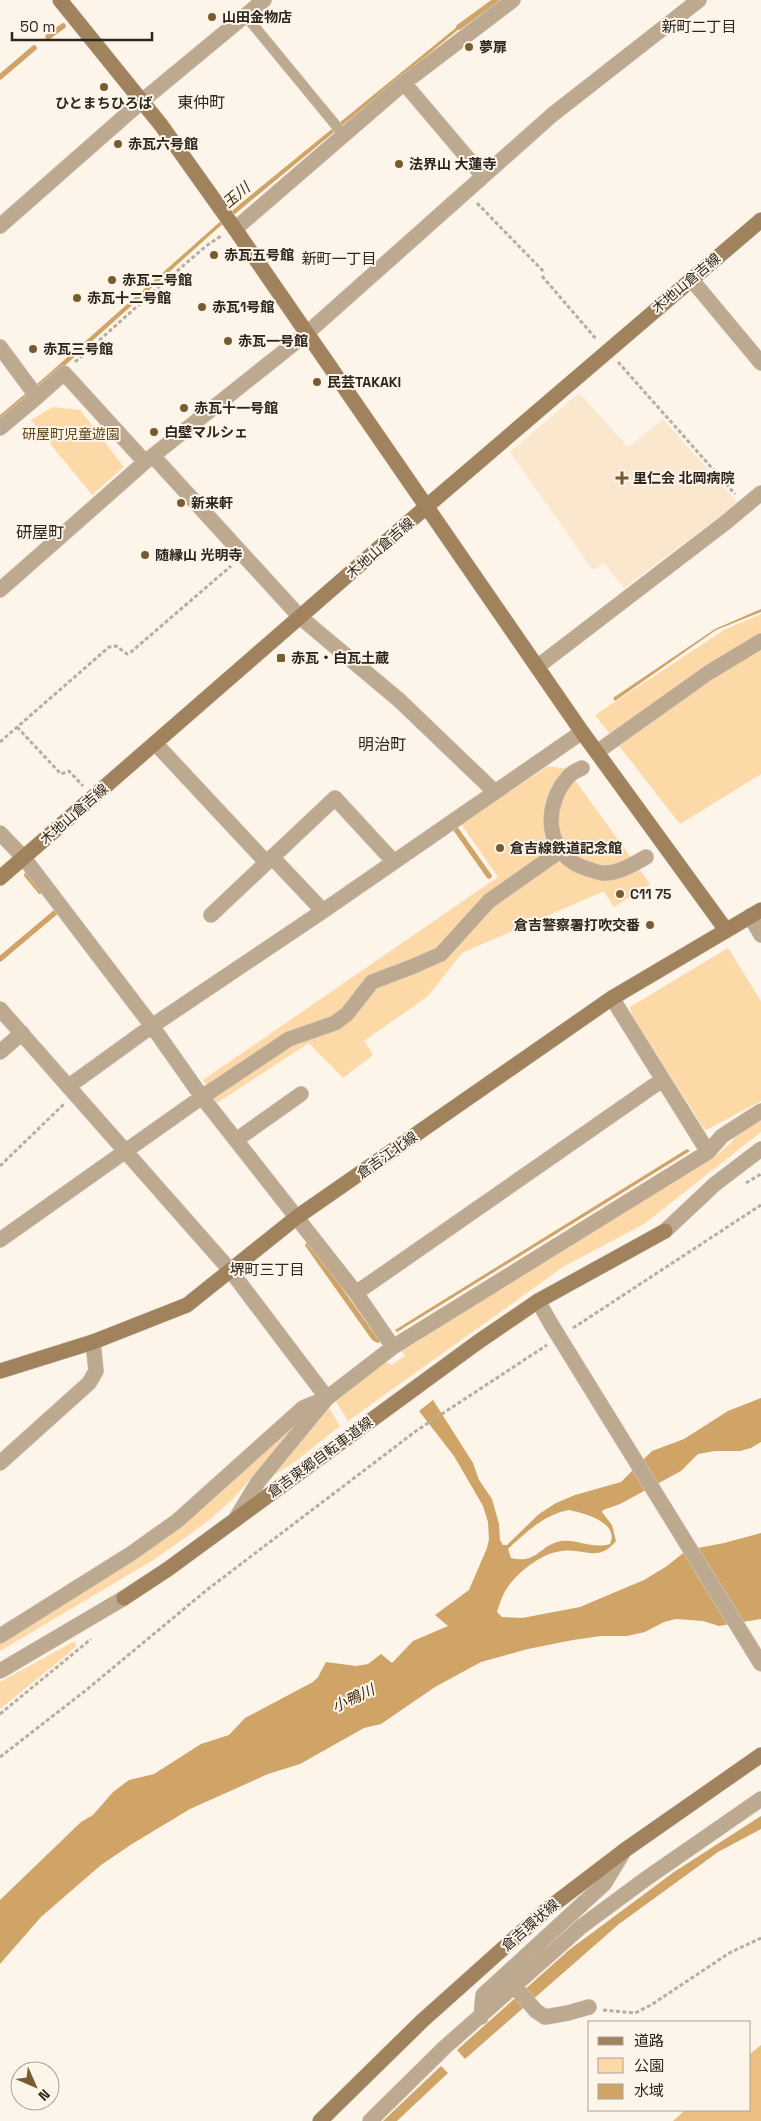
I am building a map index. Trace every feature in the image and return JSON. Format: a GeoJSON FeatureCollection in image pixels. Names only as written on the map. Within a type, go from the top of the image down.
{"type":"FeatureCollection","features":[{"type":"Feature","properties":{"kind":"main road"},"geometry":{"type":"LineString","coordinates":[[60,0],[142,101],[235,229],[582,732],[726,930]]}},
{"type":"Feature","properties":{"kind":"main road","name":"木地山倉吉線"},"geometry":{"type":"LineString","coordinates":[[0,878],[426,507],[604,347],[691,279],[761,220]]}},
{"type":"Feature","properties":{"kind":"main road","name":"倉吉江北線"},"geometry":{"type":"LineString","coordinates":[[0,1371],[93,1342],[186,1305],[297,1217],[612,998],[756,913]]}},
{"type":"Feature","properties":{"kind":"main road","name":"倉吉東郷自転車道線"},"geometry":{"type":"LineString","coordinates":[[124,1598],[168,1569],[478,1342],[538,1301],[664,1231]]}},
{"type":"Feature","properties":{"kind":"main road","name":"倉吉環状線"},"geometry":{"type":"LineString","coordinates":[[320,2121],[422,2021],[545,1911],[625,1850],[761,1755]]}},
{"type":"Feature","properties":{"kind":"street"},"geometry":{"type":"LineString","coordinates":[[0,226],[142,101],[264,0]]}},
{"type":"Feature","properties":{"kind":"street"},"geometry":{"type":"LineString","coordinates":[[235,229],[404,83],[513,0]]}},
{"type":"Feature","properties":{"kind":"street"},"geometry":{"type":"LineString","coordinates":[[0,590],[149,459],[306,334],[465,190],[552,115],[699,0]]}},
{"type":"Feature","properties":{"kind":"street"},"geometry":{"type":"LineString","coordinates":[[404,83],[482,175]]}},
{"type":"Feature","properties":{"kind":"street"},"geometry":{"type":"LineString","coordinates":[[691,279],[761,362]]}},
{"type":"Feature","properties":{"kind":"street"},"geometry":{"type":"LineString","coordinates":[[0,347],[37,398]]}},
{"type":"Feature","properties":{"kind":"street"},"geometry":{"type":"LineString","coordinates":[[0,428],[64,373],[244,554],[300,617],[399,700],[495,792]]}},
{"type":"Feature","properties":{"kind":"street"},"geometry":{"type":"LineString","coordinates":[[537,667],[761,493]]}},
{"type":"Feature","properties":{"kind":"street"},"geometry":{"type":"LineString","coordinates":[[597,752],[708,673],[761,641]]}},
{"type":"Feature","properties":{"kind":"street"},"geometry":{"type":"LineString","coordinates":[[72,1090],[152,1026],[323,911],[582,732]]}},
{"type":"Feature","properties":{"kind":"street"},"geometry":{"type":"LineString","coordinates":[[155,743],[269,860],[323,911]]}},
{"type":"Feature","properties":{"kind":"street"},"geometry":{"type":"LineString","coordinates":[[582,768],[569,775],[556,797],[551,816],[554,841],[560,851],[576,866],[603,873],[630,866],[646,857]]}},
{"type":"Feature","properties":{"kind":"street"},"geometry":{"type":"LineString","coordinates":[[212,915],[335,798],[394,862]]}},
{"type":"Feature","properties":{"kind":"street"},"geometry":{"type":"LineString","coordinates":[[0,833],[24,858],[152,1026],[202,1097],[356,1293],[393,1347]]}},
{"type":"Feature","properties":{"kind":"street"},"geometry":{"type":"LineString","coordinates":[[0,1240],[202,1097],[289,1039],[335,1024],[347,1014],[372,982],[441,954],[489,901],[560,851]]}},
{"type":"Feature","properties":{"kind":"street"},"geometry":{"type":"LineString","coordinates":[[756,913],[761,935]]}},
{"type":"Feature","properties":{"kind":"street"},"geometry":{"type":"LineString","coordinates":[[612,998],[708,1152]]}},
{"type":"Feature","properties":{"kind":"street"},"geometry":{"type":"LineString","coordinates":[[0,1009],[230,1270],[327,1398]]}},
{"type":"Feature","properties":{"kind":"street"},"geometry":{"type":"LineString","coordinates":[[0,1052],[22,1033]]}},
{"type":"Feature","properties":{"kind":"street"},"geometry":{"type":"LineString","coordinates":[[356,1293],[662,1080]]}},
{"type":"Feature","properties":{"kind":"street"},"geometry":{"type":"LineString","coordinates":[[236,1140],[301,1094]]}},
{"type":"Feature","properties":{"kind":"street"},"geometry":{"type":"LineString","coordinates":[[235,1520],[258,1482],[327,1398],[393,1347],[526,1262],[708,1152],[722,1136],[761,1111]]}},
{"type":"Feature","properties":{"kind":"street"},"geometry":{"type":"LineString","coordinates":[[664,1231],[715,1184],[761,1148]]}},
{"type":"Feature","properties":{"kind":"street"},"geometry":{"type":"LineString","coordinates":[[538,1301],[761,1664]]}},
{"type":"Feature","properties":{"kind":"street"},"geometry":{"type":"LineString","coordinates":[[0,1464],[90,1383],[96,1371],[93,1342]]}},
{"type":"Feature","properties":{"kind":"street"},"geometry":{"type":"LineString","coordinates":[[0,1636],[132,1553],[177,1521],[302,1408],[327,1398]]}},
{"type":"Feature","properties":{"kind":"street"},"geometry":{"type":"LineString","coordinates":[[0,1671],[124,1598]]}},
{"type":"Feature","properties":{"kind":"street"},"geometry":{"type":"LineString","coordinates":[[370,2121],[444,2048],[582,1926],[647,1878],[761,1799]]}},
{"type":"Feature","properties":{"kind":"street"},"geometry":{"type":"LineString","coordinates":[[481,2017],[483,1995],[604,1884],[625,1850]]}},
{"type":"Feature","properties":{"kind":"street"},"geometry":{"type":"LineString","coordinates":[[514,1987],[536,2011],[545,2017],[589,2007]]}},
{"type":"Feature","properties":{"kind":"lane"},"geometry":{"type":"LineString","coordinates":[[245,16],[343,134]]}},
{"type":"Feature","properties":{"kind":"path"},"geometry":{"type":"LineString","coordinates":[[465,190],[543,274],[604,347],[746,506]]}},
{"type":"Feature","properties":{"kind":"path"},"geometry":{"type":"LineString","coordinates":[[64,373],[206,246],[235,229]]}},
{"type":"Feature","properties":{"kind":"path"},"geometry":{"type":"LineString","coordinates":[[0,742],[112,646],[116,646],[127,654],[131,652],[244,554]]}},
{"type":"Feature","properties":{"kind":"path"},"geometry":{"type":"LineString","coordinates":[[17,727],[61,774],[68,771],[86,789]]}},
{"type":"Feature","properties":{"kind":"path"},"geometry":{"type":"LineString","coordinates":[[0,1166],[72,1090]]}},
{"type":"Feature","properties":{"kind":"path"},"geometry":{"type":"LineString","coordinates":[[570,1330],[761,1205]]}},
{"type":"Feature","properties":{"kind":"path"},"geometry":{"type":"LineString","coordinates":[[0,1757],[85,1691],[208,1589],[416,1431],[554,1341]]}},
{"type":"Feature","properties":{"kind":"path"},"geometry":{"type":"LineString","coordinates":[[0,1714],[98,1633]]}},
{"type":"Feature","properties":{"kind":"path"},"geometry":{"type":"LineString","coordinates":[[589,2007],[635,2014],[731,1952],[761,1938]]}},
{"type":"Feature","properties":{"kind":"shaded area","name":"里仁会 北岡病院"},"geometry":{"type":"Polygon","coordinates":[[[579,393],[628,447],[663,419],[738,503],[624,588],[604,563],[593,570],[510,452],[579,393]]]}},
{"type":"Feature","properties":{"kind":"shaded area"},"geometry":{"type":"Polygon","coordinates":[[[761,2045],[761,2121],[673,2121],[684,2111],[751,2111],[751,2053],[761,2045]]]}},
{"type":"Feature","properties":{"kind":"green space","name":"研屋町児童遊園"},"geometry":{"type":"Polygon","coordinates":[[[53,407],[80,410],[124,467],[92,495],[31,420],[53,407]]]}},
{"type":"Feature","properties":{"kind":"green space"},"geometry":{"type":"Polygon","coordinates":[[[761,614],[761,774],[680,824],[595,715],[724,630],[761,614]]]}},
{"type":"Feature","properties":{"kind":"green space"},"geometry":{"type":"Polygon","coordinates":[[[548,766],[567,769],[650,884],[614,907],[604,891],[462,953],[428,996],[364,1041],[373,1055],[343,1078],[309,1043],[217,1103],[203,1080],[498,877],[461,824],[548,766]]]}},
{"type":"Feature","properties":{"kind":"green space"},"geometry":{"type":"Polygon","coordinates":[[[728,948],[761,1001],[761,1101],[706,1130],[632,1015],[630,1007],[728,948]]]}},
{"type":"Feature","properties":{"kind":"green space"},"geometry":{"type":"Polygon","coordinates":[[[761,1117],[761,1132],[644,1224],[563,1267],[348,1421],[334,1398],[383,1359],[391,1365],[405,1356],[401,1349],[406,1345],[409,1347],[460,1313],[719,1153],[731,1143],[740,1129],[761,1117]]]}},
{"type":"Feature","properties":{"kind":"green space"},"geometry":{"type":"Polygon","coordinates":[[[328,1406],[340,1426],[296,1461],[276,1474],[273,1473],[328,1406]]]}},
{"type":"Feature","properties":{"kind":"green space"},"geometry":{"type":"Polygon","coordinates":[[[307,1413],[233,1499],[207,1522],[155,1559],[0,1651],[0,1642],[55,1608],[307,1413]]]}},
{"type":"Feature","properties":{"kind":"green space"},"geometry":{"type":"Polygon","coordinates":[[[75,1641],[76,1646],[70,1652],[0,1709],[0,1682],[75,1641]]]}},
{"type":"Feature","properties":{"kind":"water"},"geometry":{"type":"Polygon","coordinates":[[[463,22],[465,24],[218,228],[60,370],[0,418],[0,415],[240,204],[463,22]]]}},
{"type":"Feature","properties":{"kind":"water"},"geometry":{"type":"Polygon","coordinates":[[[761,609],[761,612],[716,630],[615,701],[613,698],[715,629],[761,609]]]}},
{"type":"Feature","properties":{"kind":"water"},"geometry":{"type":"Polygon","coordinates":[[[687,1149],[690,1151],[397,1332],[395,1330],[687,1149]]]}},
{"type":"Feature","properties":{"kind":"water","name":"小鴨川"},"geometry":{"type":"Polygon","coordinates":[[[761,1398],[761,1442],[751,1448],[740,1451],[715,1451],[698,1454],[681,1471],[620,1504],[603,1510],[602,1512],[612,1525],[616,1541],[609,1548],[597,1553],[555,1552],[541,1558],[520,1573],[510,1584],[497,1612],[502,1617],[522,1618],[580,1607],[644,1580],[667,1566],[687,1550],[761,1533],[761,1619],[719,1626],[703,1621],[676,1619],[664,1622],[645,1632],[627,1636],[601,1636],[573,1640],[528,1649],[481,1662],[435,1687],[381,1724],[364,1728],[300,1764],[268,1774],[190,1809],[132,1844],[101,1865],[41,1917],[0,1964],[0,1900],[81,1822],[93,1815],[113,1792],[129,1780],[154,1774],[201,1744],[229,1735],[245,1718],[313,1682],[326,1662],[356,1666],[368,1664],[381,1654],[392,1663],[413,1641],[448,1626],[435,1615],[469,1590],[487,1548],[489,1539],[488,1522],[483,1506],[454,1456],[419,1411],[433,1400],[473,1463],[479,1480],[492,1499],[499,1524],[500,1540],[503,1545],[507,1545],[539,1514],[556,1503],[575,1495],[621,1482],[652,1451],[684,1439],[728,1411],[761,1398]],[[569,1510],[544,1520],[521,1537],[508,1549],[511,1558],[526,1559],[557,1542],[563,1541],[596,1546],[610,1544],[612,1536],[605,1524],[591,1516],[569,1510]]]}},
{"type":"Feature","properties":{"kind":"water"},"geometry":{"type":"Polygon","coordinates":[[[761,1816],[761,1829],[718,1852],[619,1924],[465,2059],[457,2050],[569,1950],[674,1872],[761,1816]]]}},
{"type":"Feature","properties":{"kind":"water"},"geometry":{"type":"Polygon","coordinates":[[[441,2066],[448,2073],[397,2121],[383,2121],[441,2066]]]}},
{"type":"Feature","properties":{"kind":"waterway","name":"玉川"},"geometry":{"type":"LineString","coordinates":[[459,27],[496,0]]}},
{"type":"Feature","properties":{"kind":"waterway"},"geometry":{"type":"LineString","coordinates":[[48,37],[63,26]]}},
{"type":"Feature","properties":{"kind":"waterway"},"geometry":{"type":"LineString","coordinates":[[0,77],[34,48]]}},
{"type":"Feature","properties":{"kind":"waterway"},"geometry":{"type":"LineString","coordinates":[[455,828],[489,876]]}},
{"type":"Feature","properties":{"kind":"waterway"},"geometry":{"type":"LineString","coordinates":[[27,875],[40,891]]}},
{"type":"Feature","properties":{"kind":"waterway"},"geometry":{"type":"LineString","coordinates":[[0,959],[57,911]]}},
{"type":"Feature","properties":{"kind":"waterway"},"geometry":{"type":"LineString","coordinates":[[308,1245],[374,1338],[378,1340]]}},
{"type":"Feature","properties":{"kind":"place","name":"山田金物店"},"geometry":{"type":"Point","coordinates":[212,17]}},
{"type":"Feature","properties":{"kind":"place","name":"夢扉"},"geometry":{"type":"Point","coordinates":[469,47]}},
{"type":"Feature","properties":{"kind":"place","name":"ひとまちひろば"},"geometry":{"type":"Point","coordinates":[104,87]}},
{"type":"Feature","properties":{"kind":"place","name":"赤瓦六号館"},"geometry":{"type":"Point","coordinates":[118,144]}},
{"type":"Feature","properties":{"kind":"place","name":"法界山 大蓮寺"},"geometry":{"type":"Point","coordinates":[399,164]}},
{"type":"Feature","properties":{"kind":"place","name":"赤瓦五号館"},"geometry":{"type":"Point","coordinates":[214,255]}},
{"type":"Feature","properties":{"kind":"place","name":"赤瓦二号館"},"geometry":{"type":"Point","coordinates":[112,280]}},
{"type":"Feature","properties":{"kind":"place","name":"赤瓦十二号館"},"geometry":{"type":"Point","coordinates":[77,298]}},
{"type":"Feature","properties":{"kind":"place","name":"赤瓦1号館"},"geometry":{"type":"Point","coordinates":[202,307]}},
{"type":"Feature","properties":{"kind":"place","name":"赤瓦一号館"},"geometry":{"type":"Point","coordinates":[228,341]}},
{"type":"Feature","properties":{"kind":"place","name":"赤瓦三号館"},"geometry":{"type":"Point","coordinates":[33,349]}},
{"type":"Feature","properties":{"kind":"place","name":"民芸TAKAKI"},"geometry":{"type":"Point","coordinates":[317,382]}},
{"type":"Feature","properties":{"kind":"place","name":"赤瓦十一号館"},"geometry":{"type":"Point","coordinates":[184,408]}},
{"type":"Feature","properties":{"kind":"place","name":"白壁マルシェ"},"geometry":{"type":"Point","coordinates":[154,432]}},
{"type":"Feature","properties":{"kind":"place","name":"里仁会 北岡病院"},"geometry":{"type":"Point","coordinates":[622,478]}},
{"type":"Feature","properties":{"kind":"place","name":"新来軒"},"geometry":{"type":"Point","coordinates":[181,503]}},
{"type":"Feature","properties":{"kind":"place","name":"随縁山 光明寺"},"geometry":{"type":"Point","coordinates":[145,555]}},
{"type":"Feature","properties":{"kind":"place","name":"赤瓦・白瓦土蔵"},"geometry":{"type":"Point","coordinates":[281,658]}},
{"type":"Feature","properties":{"kind":"place","name":"倉吉線鉄道記念館"},"geometry":{"type":"Point","coordinates":[500,848]}},
{"type":"Feature","properties":{"kind":"place","name":"C11 75"},"geometry":{"type":"Point","coordinates":[620,894]}},
{"type":"Feature","properties":{"kind":"place","name":"倉吉警察署打吹交番"},"geometry":{"type":"Point","coordinates":[650,925]}},
{"type":"Feature","properties":{"kind":"district","name":"新町二丁目"},"geometry":{"type":"Point","coordinates":[699,26]}},
{"type":"Feature","properties":{"kind":"district","name":"東仲町"},"geometry":{"type":"Point","coordinates":[201,102]}},
{"type":"Feature","properties":{"kind":"district","name":"新町一丁目"},"geometry":{"type":"Point","coordinates":[339,258]}},
{"type":"Feature","properties":{"kind":"district","name":"研屋町"},"geometry":{"type":"Point","coordinates":[40,532]}},
{"type":"Feature","properties":{"kind":"district","name":"明治町"},"geometry":{"type":"Point","coordinates":[382,744]}},
{"type":"Feature","properties":{"kind":"district","name":"堺町三丁目"},"geometry":{"type":"Point","coordinates":[267,1269]}}]}
